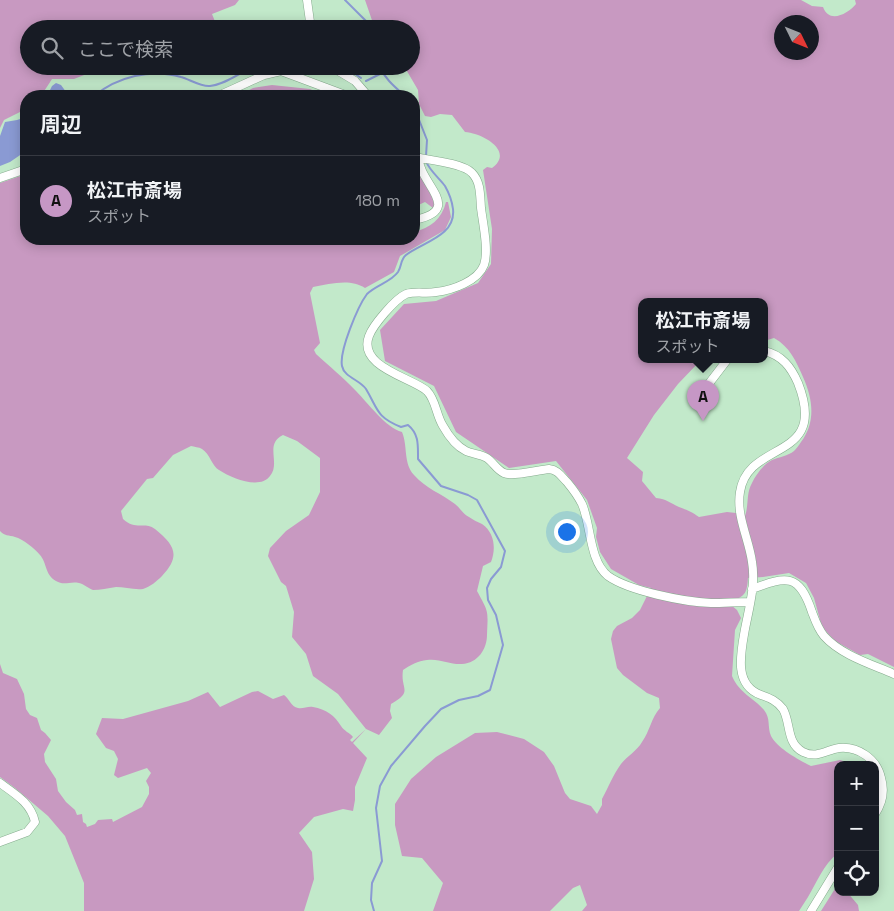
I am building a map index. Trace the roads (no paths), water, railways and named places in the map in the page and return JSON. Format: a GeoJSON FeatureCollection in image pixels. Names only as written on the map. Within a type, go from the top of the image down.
{"type":"FeatureCollection","features":[{"type":"Feature","properties":{"kind":"street"},"geometry":{"type":"LineString","coordinates":[[307,0],[310,20]]}},
{"type":"Feature","properties":{"kind":"street"},"geometry":{"type":"LineString","coordinates":[[231,90],[264,75]]}},
{"type":"Feature","properties":{"kind":"street"},"geometry":{"type":"LineString","coordinates":[[292,75],[332,90]]}},
{"type":"Feature","properties":{"kind":"street"},"geometry":{"type":"LineString","coordinates":[[345,75],[355,81],[363,90]]}},
{"type":"Feature","properties":{"kind":"street"},"geometry":{"type":"LineString","coordinates":[[421,158],[462,167],[472,173],[479,188],[486,259],[480,272],[462,284],[436,292],[414,292],[401,298],[378,322],[369,336],[368,347],[376,361],[388,371],[423,388],[429,393],[444,428],[453,440],[465,450],[484,456],[504,473],[511,474],[549,469],[560,474],[582,504],[596,557],[603,571],[608,576],[636,588],[669,597],[710,603],[750,602]]}},
{"type":"Feature","properties":{"kind":"street"},"geometry":{"type":"LineString","coordinates":[[420,168],[433,188],[438,204],[435,212],[430,216],[420,218]]}},
{"type":"Feature","properties":{"kind":"street"},"geometry":{"type":"LineString","coordinates":[[0,178],[20,171]]}},
{"type":"Feature","properties":{"kind":"street"},"geometry":{"type":"LineString","coordinates":[[768,353],[781,358],[794,372],[804,402],[805,416],[800,431],[792,442],[759,462],[747,474],[741,487],[740,510],[753,564],[752,589],[741,648],[740,666],[746,685],[755,692],[772,699],[782,708],[790,738],[800,750],[816,755],[836,749],[849,749],[861,752],[872,760],[880,773],[883,784],[883,796],[879,806]]}},
{"type":"Feature","properties":{"kind":"street"},"geometry":{"type":"LineString","coordinates":[[704,390],[725,363]]}},
{"type":"Feature","properties":{"kind":"street"},"geometry":{"type":"LineString","coordinates":[[752,589],[778,580],[795,582],[806,594],[816,622],[824,636],[844,651],[894,674]]}},
{"type":"Feature","properties":{"kind":"street"},"geometry":{"type":"LineString","coordinates":[[0,783],[24,801],[30,809],[35,822],[27,832],[0,842]]}},
{"type":"Feature","properties":{"kind":"street"},"geometry":{"type":"LineString","coordinates":[[811,911],[834,874]]}},
{"type":"Feature","properties":{"kind":"water"},"geometry":{"type":"Polygon","coordinates":[[[56,83],[61,85],[65,90],[50,90],[56,83]]]}},
{"type":"Feature","properties":{"kind":"water"},"geometry":{"type":"Polygon","coordinates":[[[20,119],[20,155],[0,166],[0,136],[5,122],[20,119]]]}},
{"type":"Feature","properties":{"kind":"waterway"},"geometry":{"type":"LineString","coordinates":[[345,0],[365,20]]}},
{"type":"Feature","properties":{"kind":"waterway"},"geometry":{"type":"LineString","coordinates":[[102,90],[124,79],[140,75]]}},
{"type":"Feature","properties":{"kind":"waterway"},"geometry":{"type":"LineString","coordinates":[[174,75],[210,86],[222,83],[237,75]]}},
{"type":"Feature","properties":{"kind":"waterway"},"geometry":{"type":"LineString","coordinates":[[357,75],[361,78]]}},
{"type":"Feature","properties":{"kind":"waterway"},"geometry":{"type":"LineString","coordinates":[[366,81],[378,75]]}},
{"type":"Feature","properties":{"kind":"waterway"},"geometry":{"type":"LineString","coordinates":[[384,75],[398,90]]}},
{"type":"Feature","properties":{"kind":"waterway"},"geometry":{"type":"LineString","coordinates":[[420,122],[427,140],[426,156]]}},
{"type":"Feature","properties":{"kind":"waterway"},"geometry":{"type":"LineString","coordinates":[[374,911],[371,900],[372,883],[382,861],[376,808],[380,786],[391,766],[441,709],[459,700],[478,696],[490,690],[503,645],[496,615],[488,600],[487,588],[491,579],[501,567],[505,551],[477,500],[441,486],[418,459],[417,440],[412,428],[408,425],[401,427],[382,416],[366,389],[349,376],[342,366],[343,350],[350,329],[367,294],[395,275],[406,255],[444,232],[453,218],[453,206],[448,191],[429,168],[426,161]]}},
{"type":"Feature","properties":{"kind":"place","name":"松江市斎場"},"geometry":{"type":"Point","coordinates":[703,421]}}]}
